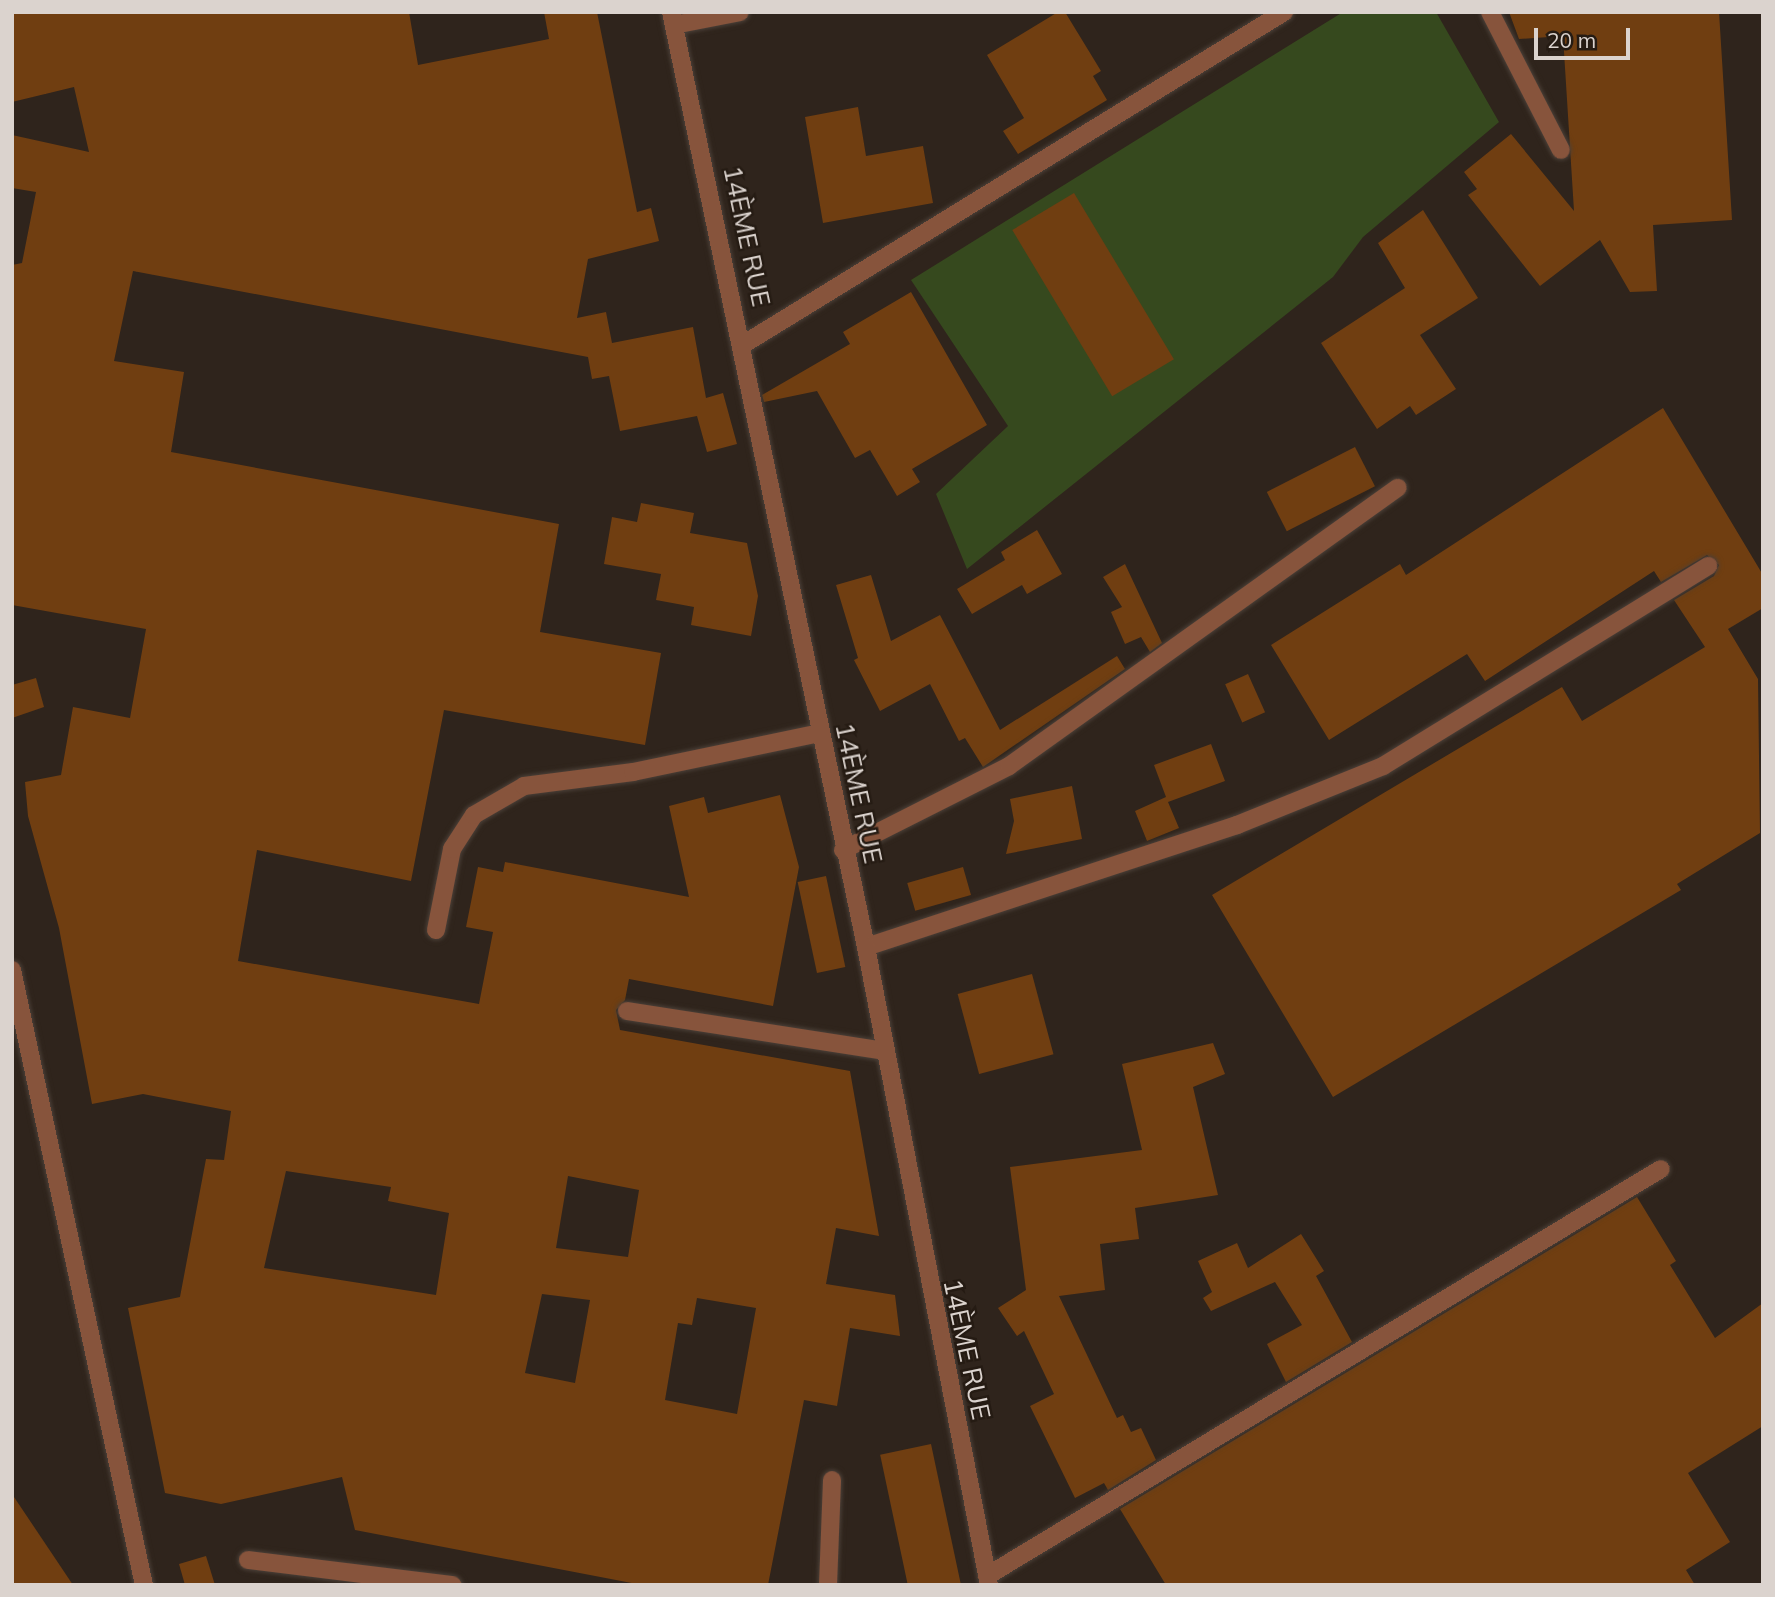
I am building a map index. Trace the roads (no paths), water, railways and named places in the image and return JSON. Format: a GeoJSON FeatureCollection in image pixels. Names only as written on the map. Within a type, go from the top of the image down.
{"type":"FeatureCollection","features":[{"type":"Feature","properties":{"kind":"street"},"geometry":{"type":"LineString","coordinates":[[672,18],[740,12]]}},
{"type":"Feature","properties":{"kind":"street"},"geometry":{"type":"LineString","coordinates":[[744,344],[1284,12]]}},
{"type":"Feature","properties":{"kind":"street"},"geometry":{"type":"LineString","coordinates":[[1490,12],[1561,150]]}},
{"type":"Feature","properties":{"kind":"street","name":"14ÈME RUE"},"geometry":{"type":"LineString","coordinates":[[672,18],[744,344],[843,850],[866,947],[988,1580]]}},
{"type":"Feature","properties":{"kind":"street"},"geometry":{"type":"LineString","coordinates":[[843,850],[1009,766],[1398,488]]}},
{"type":"Feature","properties":{"kind":"street"},"geometry":{"type":"LineString","coordinates":[[866,947],[1237,825],[1383,766],[1708,566]]}},
{"type":"Feature","properties":{"kind":"street"},"geometry":{"type":"LineString","coordinates":[[436,930],[452,849],[474,815],[524,786],[633,772],[820,733]]}},
{"type":"Feature","properties":{"kind":"street"},"geometry":{"type":"LineString","coordinates":[[12,970],[144,1585]]}},
{"type":"Feature","properties":{"kind":"street"},"geometry":{"type":"LineString","coordinates":[[627,1010],[885,1051]]}},
{"type":"Feature","properties":{"kind":"street"},"geometry":{"type":"LineString","coordinates":[[988,1580],[1661,1169]]}},
{"type":"Feature","properties":{"kind":"street"},"geometry":{"type":"LineString","coordinates":[[828,1585],[832,1480]]}},
{"type":"Feature","properties":{"kind":"street"},"geometry":{"type":"LineString","coordinates":[[248,1559],[452,1585]]}}]}
